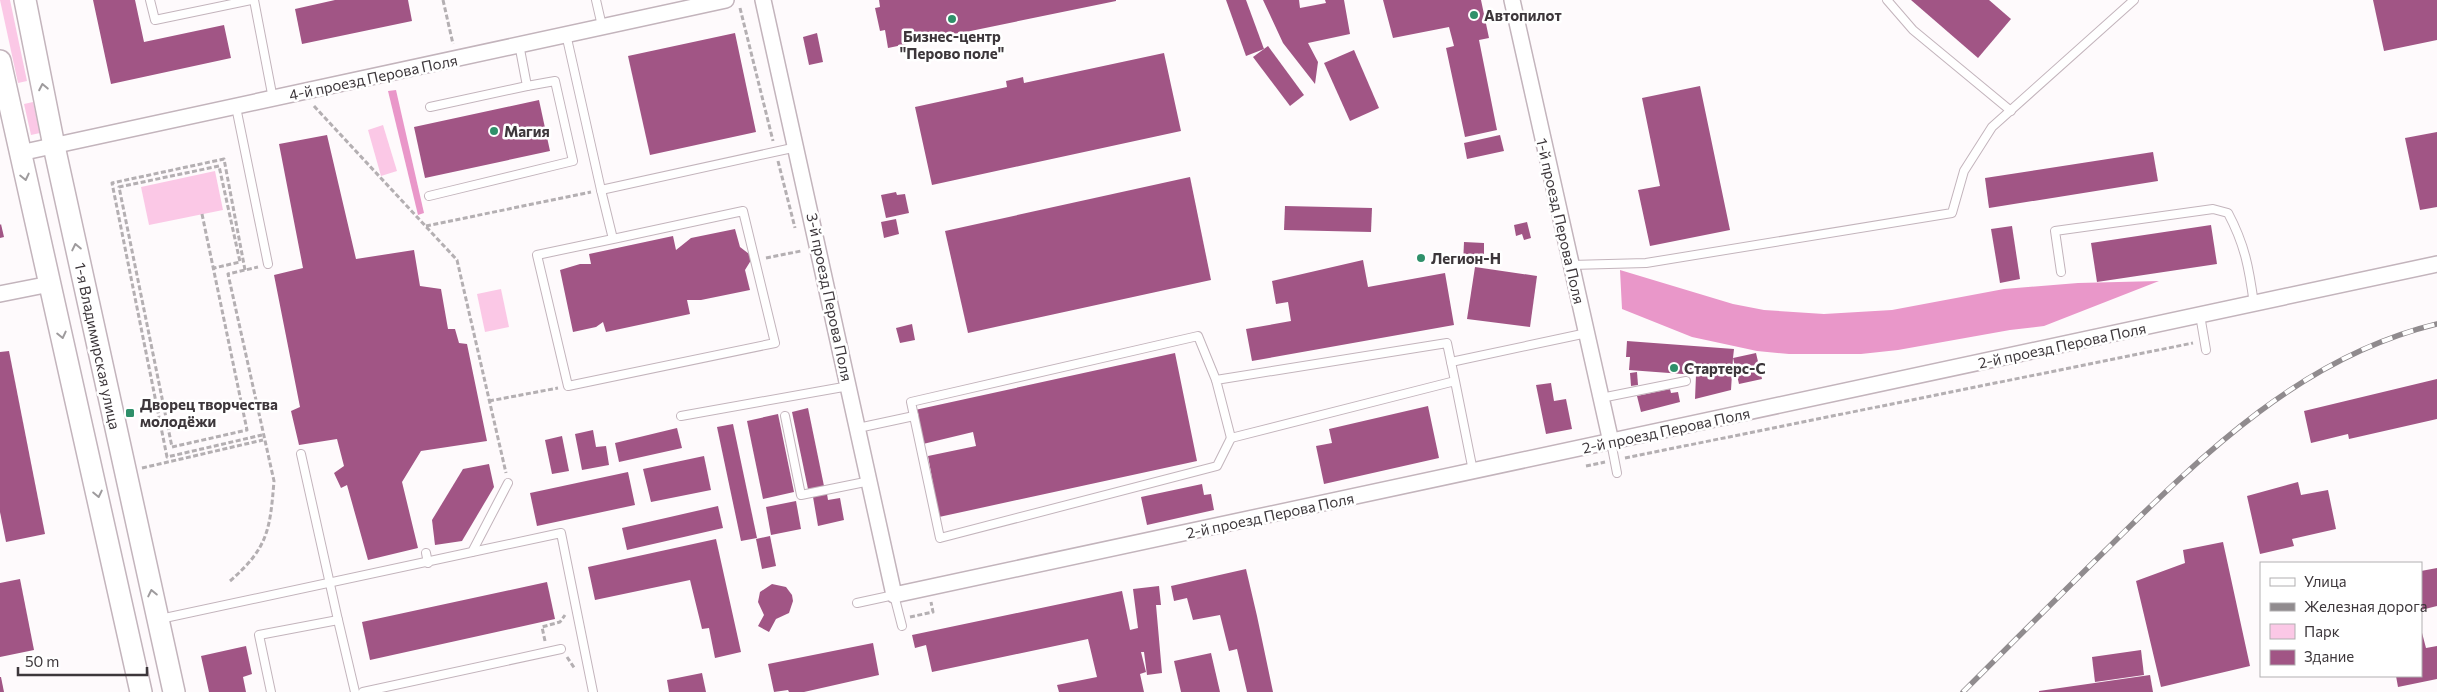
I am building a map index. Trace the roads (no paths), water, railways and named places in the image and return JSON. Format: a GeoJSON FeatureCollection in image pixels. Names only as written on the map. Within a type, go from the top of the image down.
{"type":"FeatureCollection","features":[{"type":"Feature","properties":{"kind":"main road","name":"1-я Владимирская улица"},"geometry":{"type":"LineString","coordinates":[[24,0],[54,146],[174,692]]}},
{"type":"Feature","properties":{"kind":"main road","name":"1-я Владимирская улица"},"geometry":{"type":"LineString","coordinates":[[0,61],[141,692]]}},
{"type":"Feature","properties":{"kind":"street","name":"4-й проезд Перова Поля"},"geometry":{"type":"LineString","coordinates":[[20,153],[726,0]]}},
{"type":"Feature","properties":{"kind":"street","name":"3-й проезд Перова Поля"},"geometry":{"type":"LineString","coordinates":[[763,0],[797,147],[894,595]]}},
{"type":"Feature","properties":{"kind":"street","name":"1-й проезд Перова Поля"},"geometry":{"type":"LineString","coordinates":[[1512,0],[1611,442]]}},
{"type":"Feature","properties":{"kind":"street","name":"2-й проезд Перова Поля"},"geometry":{"type":"LineString","coordinates":[[894,595],[2437,264]]}},
{"type":"Feature","properties":{"kind":"street"},"geometry":{"type":"LineString","coordinates":[[0,294],[50,284]]}},
{"type":"Feature","properties":{"kind":"lane"},"geometry":{"type":"LineString","coordinates":[[150,0],[155,20],[252,0],[273,99]]}},
{"type":"Feature","properties":{"kind":"lane"},"geometry":{"type":"LineString","coordinates":[[596,0],[602,26]]}},
{"type":"Feature","properties":{"kind":"lane"},"geometry":{"type":"LineString","coordinates":[[1886,0],[1913,30],[2011,111]]}},
{"type":"Feature","properties":{"kind":"lane"},"geometry":{"type":"LineString","coordinates":[[1571,265],[1646,263],[1952,213],[1964,171],[1992,127],[2134,0]]}},
{"type":"Feature","properties":{"kind":"lane"},"geometry":{"type":"LineString","coordinates":[[566,34],[613,239]]}},
{"type":"Feature","properties":{"kind":"lane"},"geometry":{"type":"LineString","coordinates":[[520,44],[527,86]]}},
{"type":"Feature","properties":{"kind":"lane"},"geometry":{"type":"LineString","coordinates":[[429,196],[573,162],[555,81],[430,107]]}},
{"type":"Feature","properties":{"kind":"lane"},"geometry":{"type":"LineString","coordinates":[[236,107],[268,264]]}},
{"type":"Feature","properties":{"kind":"lane"},"geometry":{"type":"LineString","coordinates":[[601,190],[797,147]]}},
{"type":"Feature","properties":{"kind":"lane"},"geometry":{"type":"LineString","coordinates":[[2061,272],[2055,231],[2213,209],[2228,213],[2242,239],[2250,269],[2254,304]]}},
{"type":"Feature","properties":{"kind":"lane"},"geometry":{"type":"LineString","coordinates":[[743,211],[775,343],[568,386],[537,255],[613,239],[743,211]]}},
{"type":"Feature","properties":{"kind":"lane"},"geometry":{"type":"LineString","coordinates":[[2200,315],[2206,350]]}},
{"type":"Feature","properties":{"kind":"lane"},"geometry":{"type":"LineString","coordinates":[[1451,362],[1587,334]]}},
{"type":"Feature","properties":{"kind":"lane"},"geometry":{"type":"LineString","coordinates":[[1198,336],[1216,380],[1231,438],[1217,466],[940,538],[911,402],[1198,336]]}},
{"type":"Feature","properties":{"kind":"lane"},"geometry":{"type":"LineString","coordinates":[[1216,380],[1446,343],[1473,471]]}},
{"type":"Feature","properties":{"kind":"lane"},"geometry":{"type":"LineString","coordinates":[[1601,398],[1686,380]]}},
{"type":"Feature","properties":{"kind":"lane"},"geometry":{"type":"LineString","coordinates":[[1231,438],[1455,381]]}},
{"type":"Feature","properties":{"kind":"lane"},"geometry":{"type":"LineString","coordinates":[[681,416],[849,386]]}},
{"type":"Feature","properties":{"kind":"lane"},"geometry":{"type":"LineString","coordinates":[[785,416],[801,495],[870,482]]}},
{"type":"Feature","properties":{"kind":"lane"},"geometry":{"type":"LineString","coordinates":[[858,428],[914,416]]}},
{"type":"Feature","properties":{"kind":"lane"},"geometry":{"type":"LineString","coordinates":[[1611,442],[1617,473]]}},
{"type":"Feature","properties":{"kind":"lane"},"geometry":{"type":"LineString","coordinates":[[301,454],[355,692]]}},
{"type":"Feature","properties":{"kind":"lane"},"geometry":{"type":"LineString","coordinates":[[472,552],[508,483]]}},
{"type":"Feature","properties":{"kind":"lane"},"geometry":{"type":"LineString","coordinates":[[158,619],[331,584],[561,533],[593,692]]}},
{"type":"Feature","properties":{"kind":"lane"},"geometry":{"type":"LineString","coordinates":[[426,553],[428,563]]}},
{"type":"Feature","properties":{"kind":"lane"},"geometry":{"type":"LineString","coordinates":[[857,603],[894,595],[902,626]]}},
{"type":"Feature","properties":{"kind":"lane"},"geometry":{"type":"LineString","coordinates":[[271,692],[259,635],[338,620]]}},
{"type":"Feature","properties":{"kind":"lane"},"geometry":{"type":"LineString","coordinates":[[363,692],[561,649]]}},
{"type":"Feature","properties":{"kind":"railway"},"geometry":{"type":"LineString","coordinates":[[1963,692],[2182,476],[2259,412],[2300,384],[2343,359],[2389,339],[2437,324]]}},
{"type":"Feature","properties":{"kind":"place","name":"Автопилот"},"geometry":{"type":"Point","coordinates":[1474,15]}},
{"type":"Feature","properties":{"kind":"place","name":"Бизнес-центр \"Перово поле\""},"geometry":{"type":"Point","coordinates":[952,19]}},
{"type":"Feature","properties":{"kind":"place","name":"Магия"},"geometry":{"type":"Point","coordinates":[494,131]}},
{"type":"Feature","properties":{"kind":"place","name":"Легион-Н"},"geometry":{"type":"Point","coordinates":[1421,258]}},
{"type":"Feature","properties":{"kind":"place","name":"Стартерс-С"},"geometry":{"type":"Point","coordinates":[1674,368]}},
{"type":"Feature","properties":{"kind":"place","name":"Дворец творчества молодёжи"},"geometry":{"type":"Point","coordinates":[130,413]}}]}
